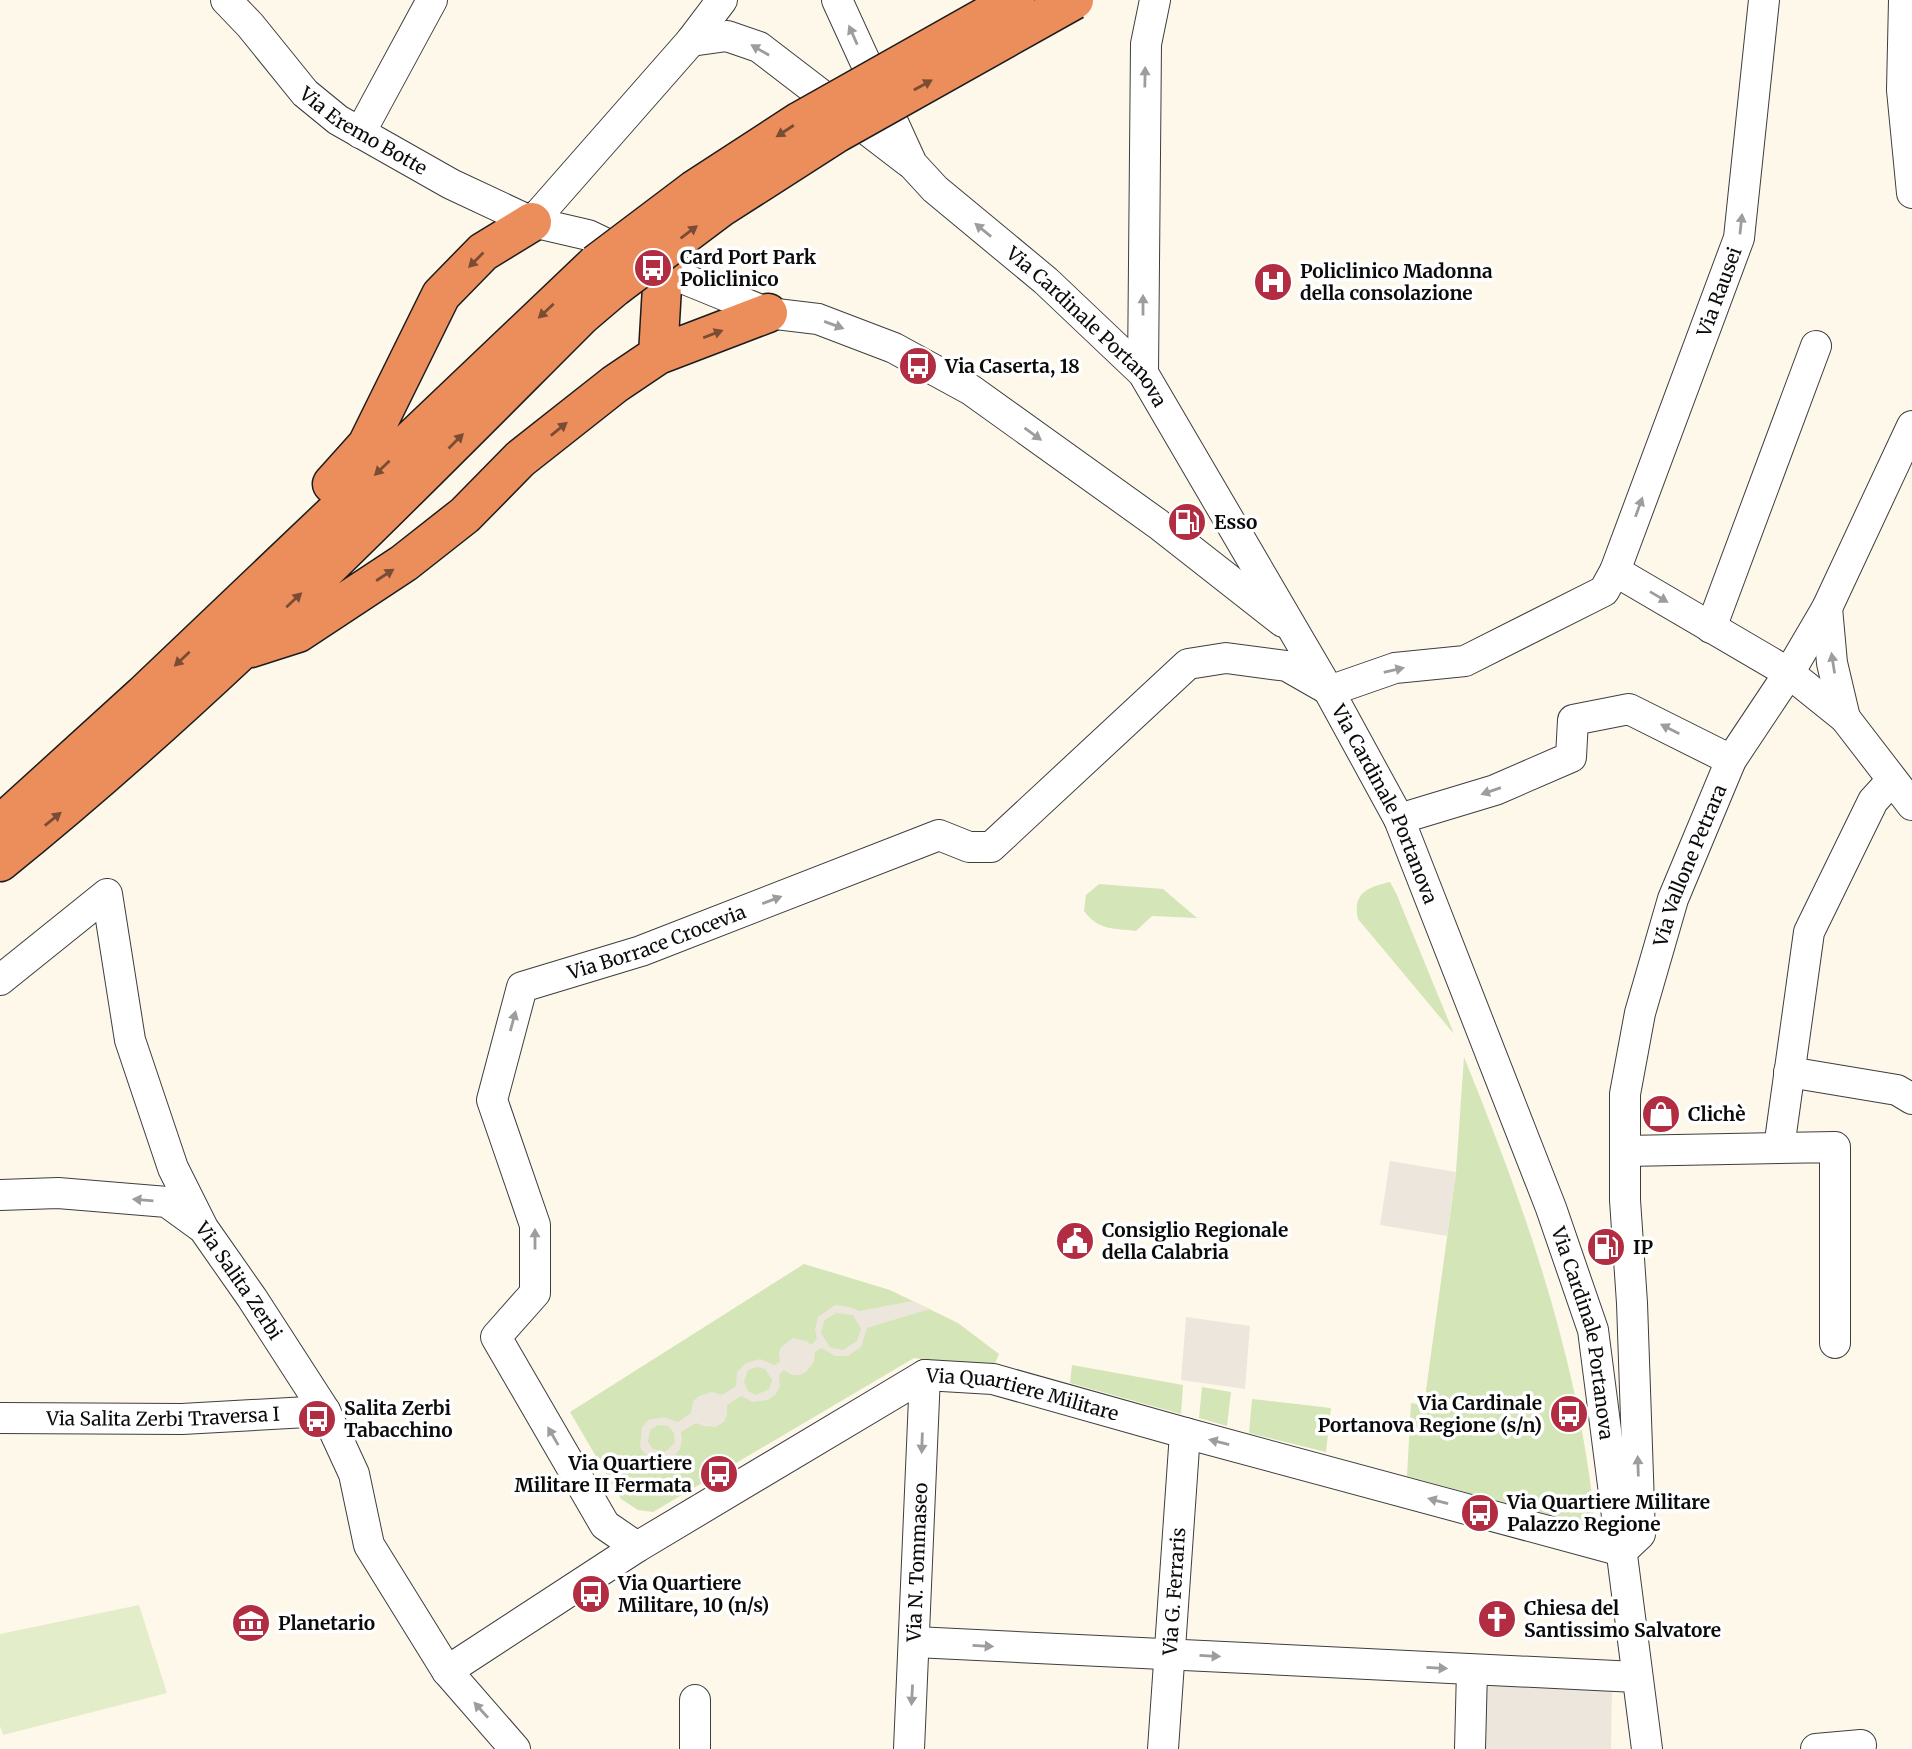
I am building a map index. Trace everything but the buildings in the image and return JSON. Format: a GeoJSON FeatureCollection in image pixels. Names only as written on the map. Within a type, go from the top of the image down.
{"type":"FeatureCollection","features":[{"type":"Feature","properties":{"kind":"highway"},"geometry":{"type":"LineString","coordinates":[[0,825],[231,636],[316,580],[581,316],[605,276],[694,190],[800,121],[1015,0]]}},
{"type":"Feature","properties":{"kind":"highway"},"geometry":{"type":"LineString","coordinates":[[605,276],[720,208],[836,134],[1074,0]]}},
{"type":"Feature","properties":{"kind":"highway"},"geometry":{"type":"LineString","coordinates":[[0,862],[75,802],[231,636],[255,570],[367,445],[440,295],[483,252],[532,222]]}},
{"type":"Feature","properties":{"kind":"highway"},"geometry":{"type":"LineString","coordinates":[[658,355],[663,270]]}},
{"type":"Feature","properties":{"kind":"highway"},"geometry":{"type":"LineString","coordinates":[[231,636],[298,633],[404,563],[465,515],[520,460],[615,384],[658,355],[768,313]]}},
{"type":"Feature","properties":{"kind":"street","name":"Via Eremo Botte"},"geometry":{"type":"LineString","coordinates":[[226,0],[250,25],[305,93],[338,120],[360,133],[451,184],[532,222],[588,235],[663,270],[768,313],[818,319],[894,348],[971,390],[1158,524],[1294,630]]}},
{"type":"Feature","properties":{"kind":"street"},"geometry":{"type":"LineString","coordinates":[[360,133],[432,0]]}},
{"type":"Feature","properties":{"kind":"street"},"geometry":{"type":"LineString","coordinates":[[532,222],[691,41],[722,0]]}},
{"type":"Feature","properties":{"kind":"street","name":"Via Cardinale Portanova"},"geometry":{"type":"LineString","coordinates":[[837,0],[912,164],[935,189],[1046,281],[1143,373],[1294,630],[1399,819],[1551,1208],[1593,1330],[1647,1749]]}},
{"type":"Feature","properties":{"kind":"street"},"geometry":{"type":"LineString","coordinates":[[1143,373],[1146,44],[1155,0]]}},
{"type":"Feature","properties":{"kind":"street","name":"Via Rausei"},"geometry":{"type":"LineString","coordinates":[[1615,571],[1739,237],[1764,0]]}},
{"type":"Feature","properties":{"kind":"street"},"geometry":{"type":"LineString","coordinates":[[1904,0],[1902,90],[1912,193]]}},
{"type":"Feature","properties":{"kind":"street"},"geometry":{"type":"LineString","coordinates":[[691,41],[727,36],[759,47],[912,164]]}},
{"type":"Feature","properties":{"kind":"street"},"geometry":{"type":"LineString","coordinates":[[1711,628],[1816,346]]}},
{"type":"Feature","properties":{"kind":"street","name":"Via Vallone Petrara"},"geometry":{"type":"LineString","coordinates":[[1622,1551],[1640,1534],[1632,1303],[1625,1200],[1625,1094],[1640,1013],[1673,898],[1731,760],[1827,608],[1912,426]]}},
{"type":"Feature","properties":{"kind":"street"},"geometry":{"type":"LineString","coordinates":[[1219,573],[1228,565],[1233,553],[1231,524]]}},
{"type":"Feature","properties":{"kind":"street"},"geometry":{"type":"LineString","coordinates":[[1329,691],[1395,668],[1465,661],[1604,591],[1615,571],[1788,673],[1845,718],[1912,805]]}},
{"type":"Feature","properties":{"kind":"street"},"geometry":{"type":"LineString","coordinates":[[1827,608],[1832,663],[1845,718]]}},
{"type":"Feature","properties":{"kind":"street","name":"Via Borrace Crocevia"},"geometry":{"type":"LineString","coordinates":[[637,1547],[605,1525],[496,1337],[535,1293],[535,1224],[492,1100],[522,987],[641,951],[939,835],[969,847],[990,847],[1188,664],[1226,657],[1287,666],[1329,691]]}},
{"type":"Feature","properties":{"kind":"street"},"geometry":{"type":"LineString","coordinates":[[1399,819],[1495,790],[1571,757],[1573,720],[1629,709],[1731,760]]}},
{"type":"Feature","properties":{"kind":"street"},"geometry":{"type":"LineString","coordinates":[[1779,1148],[1809,932],[1873,801],[1892,780]]}},
{"type":"Feature","properties":{"kind":"street","name":"Via Salita Zerbi"},"geometry":{"type":"LineString","coordinates":[[0,980],[107,894],[130,1040],[173,1168],[203,1228],[326,1410],[354,1474],[369,1545],[447,1671],[516,1749]]}},
{"type":"Feature","properties":{"kind":"street"},"geometry":{"type":"LineString","coordinates":[[1789,1072],[1897,1090],[1912,1099]]}},
{"type":"Feature","properties":{"kind":"street"},"geometry":{"type":"LineString","coordinates":[[1625,1151],[1835,1147],[1835,1343]]}},
{"type":"Feature","properties":{"kind":"street"},"geometry":{"type":"LineString","coordinates":[[0,1195],[58,1193],[167,1202],[203,1228]]}},
{"type":"Feature","properties":{"kind":"street"},"geometry":{"type":"LineString","coordinates":[[1593,1330],[1632,1303]]}},
{"type":"Feature","properties":{"kind":"street","name":"Via Quartiere Militare"},"geometry":{"type":"LineString","coordinates":[[447,1671],[637,1547],[925,1375],[993,1378],[1185,1433],[1622,1551]]}},
{"type":"Feature","properties":{"kind":"street","name":"Via N. Tommaseo"},"geometry":{"type":"LineString","coordinates":[[909,1749],[925,1375]]}},
{"type":"Feature","properties":{"kind":"street","name":"Via Salita Zerbi Traversa I"},"geometry":{"type":"LineString","coordinates":[[0,1418],[182,1419],[326,1410]]}},
{"type":"Feature","properties":{"kind":"street","name":"Via G. Ferraris"},"geometry":{"type":"LineString","coordinates":[[1163,1749],[1185,1433]]}},
{"type":"Feature","properties":{"kind":"street"},"geometry":{"type":"LineString","coordinates":[[915,1642],[1636,1677]]}},
{"type":"Feature","properties":{"kind":"street"},"geometry":{"type":"LineString","coordinates":[[1470,1749],[1472,1670]]}},
{"type":"Feature","properties":{"kind":"street"},"geometry":{"type":"LineString","coordinates":[[695,1700],[695,1749]]}},
{"type":"Feature","properties":{"kind":"street"},"geometry":{"type":"LineString","coordinates":[[1816,1749],[1861,1745]]}},
{"type":"Feature","properties":{"kind":"green space"},"geometry":{"type":"Polygon","coordinates":[[[1390,882],[1454,1034],[1358,919],[1357,903],[1360,897],[1375,886],[1390,882]]]}},
{"type":"Feature","properties":{"kind":"green space"},"geometry":{"type":"Polygon","coordinates":[[[1099,884],[1163,889],[1197,918],[1152,916],[1136,931],[1101,925],[1084,911],[1086,895],[1099,884]]]}},
{"type":"Feature","properties":{"kind":"green space"},"geometry":{"type":"Polygon","coordinates":[[[1464,1057],[1527,1224],[1561,1338],[1586,1453],[1594,1512],[1584,1522],[1407,1476],[1411,1403],[1424,1405],[1456,1172],[1464,1057]]]}},
{"type":"Feature","properties":{"kind":"green space"},"geometry":{"type":"Polygon","coordinates":[[[804,1264],[890,1290],[958,1323],[999,1354],[992,1370],[914,1358],[653,1512],[638,1510],[621,1499],[570,1412],[804,1264]]]}},
{"type":"Feature","properties":{"kind":"green space"},"geometry":{"type":"Polygon","coordinates":[[[1072,1365],[1183,1385],[1181,1414],[1070,1383],[1072,1365]]]}},
{"type":"Feature","properties":{"kind":"green space"},"geometry":{"type":"Polygon","coordinates":[[[1202,1387],[1231,1392],[1227,1426],[1199,1418],[1202,1387]]]}},
{"type":"Feature","properties":{"kind":"green space"},"geometry":{"type":"Polygon","coordinates":[[[1252,1399],[1331,1408],[1326,1452],[1249,1433],[1252,1399]]]}},
{"type":"Feature","properties":{"kind":"green space"},"geometry":{"type":"Polygon","coordinates":[[[139,1605],[167,1693],[3,1735],[0,1726],[0,1634],[139,1605]]]}},
{"type":"Feature","properties":{"kind":"shaded area"},"geometry":{"type":"Polygon","coordinates":[[[1390,1161],[1456,1172],[1447,1236],[1380,1225],[1390,1161]]]}},
{"type":"Feature","properties":{"kind":"shaded area"},"geometry":{"type":"Polygon","coordinates":[[[912,1301],[930,1309],[867,1328],[861,1347],[848,1356],[835,1356],[821,1348],[815,1352],[814,1362],[806,1372],[792,1375],[784,1370],[779,1375],[780,1386],[776,1394],[768,1400],[753,1402],[741,1396],[727,1405],[724,1422],[716,1427],[696,1423],[681,1432],[680,1449],[674,1456],[654,1459],[640,1447],[642,1427],[648,1420],[664,1417],[678,1422],[691,1413],[693,1401],[699,1396],[712,1392],[722,1395],[736,1386],[737,1372],[746,1363],[760,1359],[774,1365],[780,1362],[781,1347],[793,1338],[807,1341],[811,1345],[817,1339],[815,1329],[818,1317],[835,1305],[859,1311],[912,1301]],[[836,1313],[824,1321],[821,1333],[830,1347],[843,1350],[857,1341],[861,1329],[853,1315],[836,1313]],[[757,1367],[748,1370],[744,1382],[748,1391],[756,1395],[769,1389],[772,1380],[765,1369],[757,1367]],[[658,1425],[650,1430],[648,1442],[653,1449],[665,1452],[675,1443],[674,1433],[668,1426],[658,1425]]]}},
{"type":"Feature","properties":{"kind":"shaded area"},"geometry":{"type":"Polygon","coordinates":[[[1186,1317],[1250,1326],[1245,1389],[1181,1380],[1186,1317]]]}},
{"type":"Feature","properties":{"kind":"shaded area"},"geometry":{"type":"Polygon","coordinates":[[[1480,1683],[1612,1686],[1611,1749],[1479,1749],[1480,1683]]]}},
{"type":"Feature","properties":{"kind":"place","name":"Card Port Park Policlinico"},"geometry":{"type":"Point","coordinates":[653,268]}},
{"type":"Feature","properties":{"kind":"place","name":"Policlinico Madonna della consolazione"},"geometry":{"type":"Point","coordinates":[1273,282]}},
{"type":"Feature","properties":{"kind":"place","name":"Via Caserta, 18"},"geometry":{"type":"Point","coordinates":[918,366]}},
{"type":"Feature","properties":{"kind":"place","name":"Esso"},"geometry":{"type":"Point","coordinates":[1187,522]}},
{"type":"Feature","properties":{"kind":"place","name":"Clichè"},"geometry":{"type":"Point","coordinates":[1661,1114]}},
{"type":"Feature","properties":{"kind":"place","name":"Consiglio Regionale della Calabria"},"geometry":{"type":"Point","coordinates":[1075,1241]}},
{"type":"Feature","properties":{"kind":"place","name":"IP"},"geometry":{"type":"Point","coordinates":[1606,1247]}},
{"type":"Feature","properties":{"kind":"place","name":"Via Cardinale Portanova Regione (s/n)"},"geometry":{"type":"Point","coordinates":[1569,1414]}},
{"type":"Feature","properties":{"kind":"place","name":"Salita Zerbi Tabacchino"},"geometry":{"type":"Point","coordinates":[317,1419]}},
{"type":"Feature","properties":{"kind":"place","name":"Via Quartiere Militare II Fermata"},"geometry":{"type":"Point","coordinates":[719,1474]}},
{"type":"Feature","properties":{"kind":"place","name":"Via Quartiere Militare Palazzo Regione"},"geometry":{"type":"Point","coordinates":[1480,1513]}},
{"type":"Feature","properties":{"kind":"place","name":"Via Quartiere Militare, 10 (n/s)"},"geometry":{"type":"Point","coordinates":[591,1594]}},
{"type":"Feature","properties":{"kind":"place","name":"Chiesa del Santissimo Salvatore"},"geometry":{"type":"Point","coordinates":[1497,1619]}},
{"type":"Feature","properties":{"kind":"place","name":"Planetario"},"geometry":{"type":"Point","coordinates":[251,1623]}}]}
